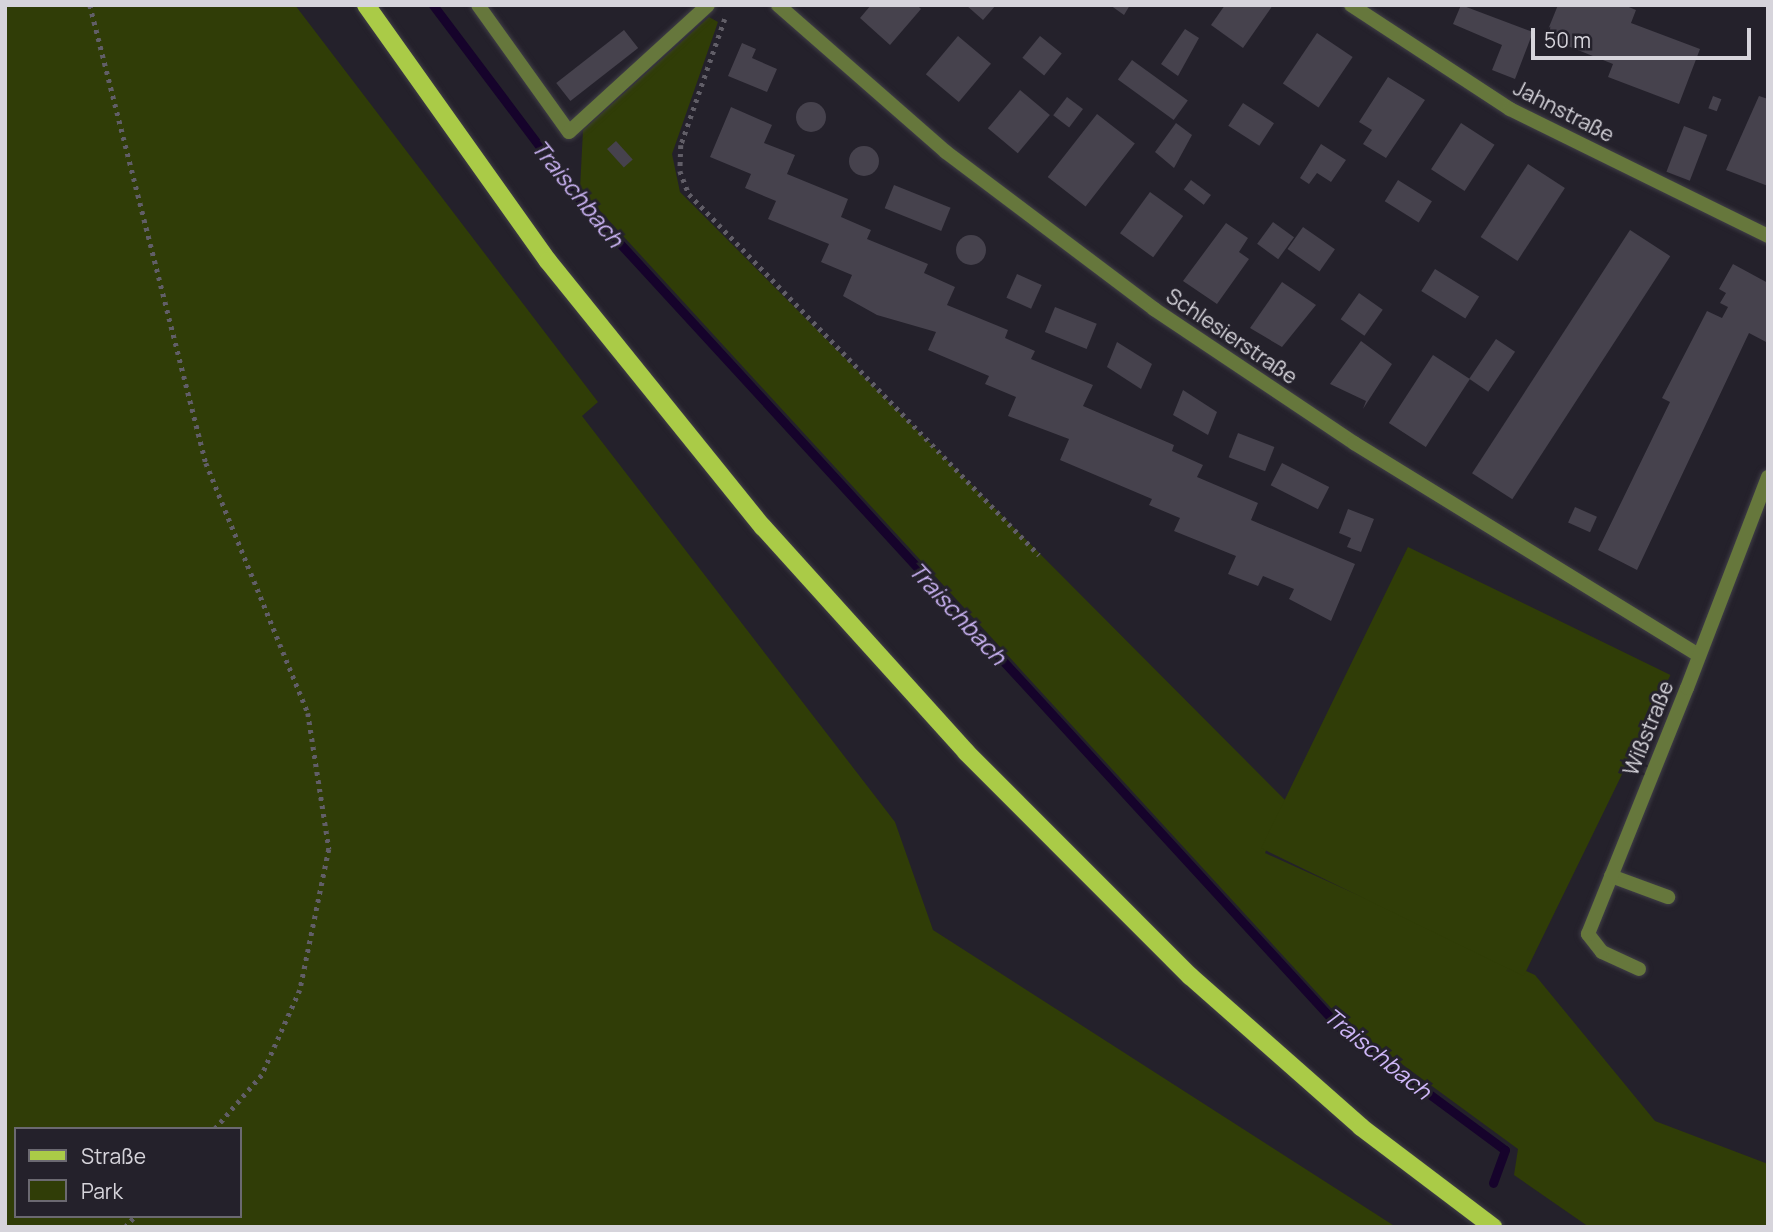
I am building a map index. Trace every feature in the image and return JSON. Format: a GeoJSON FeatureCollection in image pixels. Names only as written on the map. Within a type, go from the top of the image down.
{"type":"FeatureCollection","features":[{"type":"Feature","properties":{"kind":"main road"},"geometry":{"type":"LineString","coordinates":[[366,5],[556,271],[763,527],[966,752],[1190,976],[1361,1127],[1493,1227]]}},
{"type":"Feature","properties":{"kind":"street"},"geometry":{"type":"LineString","coordinates":[[478,5],[569,132],[708,5]]}},
{"type":"Feature","properties":{"kind":"street","name":"Schlesierstraße"},"geometry":{"type":"LineString","coordinates":[[778,5],[946,152],[1154,309],[1354,443],[1698,654]]}},
{"type":"Feature","properties":{"kind":"street","name":"Jahnstraße"},"geometry":{"type":"LineString","coordinates":[[1350,5],[1510,109],[1768,236]]}},
{"type":"Feature","properties":{"kind":"street","name":"Wißstraße"},"geometry":{"type":"LineString","coordinates":[[1639,969],[1602,952],[1588,934],[1768,477]]}},
{"type":"Feature","properties":{"kind":"street"},"geometry":{"type":"LineString","coordinates":[[1611,876],[1668,897]]}},
{"type":"Feature","properties":{"kind":"path"},"geometry":{"type":"LineString","coordinates":[[90,5],[206,463],[308,713],[329,849],[300,990],[262,1074],[217,1127]]}},
{"type":"Feature","properties":{"kind":"path"},"geometry":{"type":"LineString","coordinates":[[730,5],[681,145],[680,171],[689,194],[1039,555]]}},
{"type":"Feature","properties":{"kind":"green space"},"geometry":{"type":"Polygon","coordinates":[[[5,5],[295,5],[598,402],[582,416],[895,822],[933,930],[1396,1227],[5,1227],[5,5]]]}},
{"type":"Feature","properties":{"kind":"green space"},"geometry":{"type":"Polygon","coordinates":[[[709,17],[718,22],[672,154],[680,192],[1287,802],[1265,853],[1535,975],[1655,1121],[1768,1164],[1768,1227],[1589,1227],[1514,1175],[1518,1149],[1343,1021],[580,189],[583,130],[709,17]]]}},
{"type":"Feature","properties":{"kind":"green space"},"geometry":{"type":"Polygon","coordinates":[[[1408,547],[1670,675],[1524,976],[1261,848],[1408,547]]]}},
{"type":"Feature","properties":{"kind":"building"},"geometry":{"type":"Polygon","coordinates":[[[871,5],[917,5],[921,9],[890,45],[860,18],[871,5]]]}},
{"type":"Feature","properties":{"kind":"building"},"geometry":{"type":"Polygon","coordinates":[[[966,5],[996,5],[983,20],[966,5]]]}},
{"type":"Feature","properties":{"kind":"building"},"geometry":{"type":"Polygon","coordinates":[[[1110,5],[1130,5],[1124,15],[1110,5]]]}},
{"type":"Feature","properties":{"kind":"building"},"geometry":{"type":"Polygon","coordinates":[[[1225,5],[1273,5],[1243,48],[1211,25],[1225,5]]]}},
{"type":"Feature","properties":{"kind":"building"},"geometry":{"type":"Polygon","coordinates":[[[1461,5],[1533,32],[1515,79],[1492,70],[1502,45],[1453,24],[1461,5]]]}},
{"type":"Feature","properties":{"kind":"building"},"geometry":{"type":"Polygon","coordinates":[[[1558,5],[1624,5],[1636,10],[1631,23],[1700,49],[1679,104],[1608,77],[1613,64],[1545,37],[1558,5]]]}},
{"type":"Feature","properties":{"kind":"building"},"geometry":{"type":"Polygon","coordinates":[[[1185,29],[1199,38],[1178,76],[1161,64],[1185,29]]]}},
{"type":"Feature","properties":{"kind":"building"},"geometry":{"type":"Polygon","coordinates":[[[624,30],[638,48],[570,101],[556,83],[624,30]]]}},
{"type":"Feature","properties":{"kind":"building"},"geometry":{"type":"Polygon","coordinates":[[[1317,33],[1353,57],[1319,108],[1283,84],[1317,33]]]}},
{"type":"Feature","properties":{"kind":"building"},"geometry":{"type":"Polygon","coordinates":[[[958,36],[991,64],[959,102],[926,74],[958,36]]]}},
{"type":"Feature","properties":{"kind":"building"},"geometry":{"type":"Polygon","coordinates":[[[1040,36],[1062,54],[1044,75],[1022,58],[1040,36]]]}},
{"type":"Feature","properties":{"kind":"building"},"geometry":{"type":"Polygon","coordinates":[[[742,43],[756,49],[752,58],[777,69],[767,92],[728,76],[742,43]]]}},
{"type":"Feature","properties":{"kind":"building"},"geometry":{"type":"Polygon","coordinates":[[[1132,60],[1188,101],[1174,120],[1118,79],[1132,60]]]}},
{"type":"Feature","properties":{"kind":"building"},"geometry":{"type":"Polygon","coordinates":[[[1388,77],[1425,100],[1386,158],[1363,144],[1372,130],[1359,122],[1388,77]]]}},
{"type":"Feature","properties":{"kind":"building"},"geometry":{"type":"Polygon","coordinates":[[[1020,90],[1050,115],[1018,153],[988,128],[1020,90]]]}},
{"type":"Feature","properties":{"kind":"building"},"geometry":{"type":"Polygon","coordinates":[[[1713,96],[1721,99],[1717,111],[1708,108],[1713,96]]]}},
{"type":"Feature","properties":{"kind":"building"},"geometry":{"type":"Polygon","coordinates":[[[1759,96],[1768,99],[1768,186],[1726,170],[1759,96]]]}},
{"type":"Feature","properties":{"kind":"building"},"geometry":{"type":"Polygon","coordinates":[[[1067,97],[1083,109],[1069,127],[1053,115],[1067,97]]]}},
{"type":"Feature","properties":{"kind":"building"},"geometry":{"type":"Polygon","coordinates":[[[811,102],[822,106],[826,117],[822,128],[811,132],[800,128],[796,117],[800,106],[811,102]]]}},
{"type":"Feature","properties":{"kind":"building"},"geometry":{"type":"Polygon","coordinates":[[[1243,103],[1274,123],[1259,146],[1228,126],[1243,103]]]}},
{"type":"Feature","properties":{"kind":"building"},"geometry":{"type":"Polygon","coordinates":[[[731,107],[772,125],[764,143],[795,155],[787,174],[848,199],[841,217],[871,230],[867,239],[928,264],[924,273],[955,287],[947,305],[1008,330],[1005,338],[1035,351],[1031,359],[1093,385],[1083,406],[1174,445],[1172,451],[1203,465],[1197,477],[1258,503],[1251,520],[1355,564],[1331,621],[1289,599],[1294,589],[1263,576],[1258,586],[1228,574],[1236,556],[1174,531],[1180,518],[1149,505],[1152,499],[1060,460],[1069,439],[1008,416],[1016,397],[985,384],[989,376],[928,350],[936,332],[877,315],[843,296],[852,275],[821,262],[829,244],[768,219],[776,201],[745,188],[751,174],[710,157],[731,107]]]}},
{"type":"Feature","properties":{"kind":"building"},"geometry":{"type":"Polygon","coordinates":[[[1097,114],[1135,144],[1086,207],[1048,177],[1097,114]]]}},
{"type":"Feature","properties":{"kind":"building"},"geometry":{"type":"Polygon","coordinates":[[[1176,123],[1192,135],[1174,168],[1155,152],[1176,123]]]}},
{"type":"Feature","properties":{"kind":"building"},"geometry":{"type":"Polygon","coordinates":[[[1461,123],[1495,145],[1465,191],[1431,169],[1461,123]]]}},
{"type":"Feature","properties":{"kind":"building"},"geometry":{"type":"Polygon","coordinates":[[[1684,126],[1707,135],[1690,181],[1666,172],[1684,126]]]}},
{"type":"Feature","properties":{"kind":"building"},"geometry":{"type":"Polygon","coordinates":[[[616,141],[633,160],[624,168],[607,149],[616,141]]]}},
{"type":"Feature","properties":{"kind":"building"},"geometry":{"type":"Polygon","coordinates":[[[1321,144],[1346,160],[1331,182],[1317,173],[1309,184],[1300,178],[1321,144]]]}},
{"type":"Feature","properties":{"kind":"building"},"geometry":{"type":"Polygon","coordinates":[[[864,146],[875,150],[879,161],[875,172],[864,176],[853,172],[849,161],[853,150],[864,146]]]}},
{"type":"Feature","properties":{"kind":"building"},"geometry":{"type":"Polygon","coordinates":[[[1528,164],[1565,188],[1518,261],[1481,237],[1528,164]]]}},
{"type":"Feature","properties":{"kind":"building"},"geometry":{"type":"Polygon","coordinates":[[[1191,180],[1211,195],[1204,205],[1184,190],[1191,180]]]}},
{"type":"Feature","properties":{"kind":"building"},"geometry":{"type":"Polygon","coordinates":[[[1398,180],[1432,201],[1419,222],[1385,201],[1398,180]]]}},
{"type":"Feature","properties":{"kind":"building"},"geometry":{"type":"Polygon","coordinates":[[[894,185],[951,208],[941,231],[885,208],[894,185]]]}},
{"type":"Feature","properties":{"kind":"building"},"geometry":{"type":"Polygon","coordinates":[[[1150,192],[1183,216],[1153,257],[1120,233],[1150,192]]]}},
{"type":"Feature","properties":{"kind":"building"},"geometry":{"type":"Polygon","coordinates":[[[1273,222],[1294,237],[1278,259],[1257,244],[1273,222]]]}},
{"type":"Feature","properties":{"kind":"building"},"geometry":{"type":"Polygon","coordinates":[[[1226,223],[1248,238],[1239,252],[1249,259],[1217,304],[1183,281],[1226,223]]]}},
{"type":"Feature","properties":{"kind":"building"},"geometry":{"type":"Polygon","coordinates":[[[1303,227],[1335,249],[1319,271],[1288,249],[1303,227]]]}},
{"type":"Feature","properties":{"kind":"building"},"geometry":{"type":"Polygon","coordinates":[[[1630,230],[1670,256],[1512,499],[1472,473],[1630,230]]]}},
{"type":"Feature","properties":{"kind":"building"},"geometry":{"type":"Polygon","coordinates":[[[971,235],[982,239],[986,250],[982,261],[971,265],[960,261],[956,250],[960,239],[971,235]]]}},
{"type":"Feature","properties":{"kind":"building"},"geometry":{"type":"Polygon","coordinates":[[[1733,264],[1768,283],[1768,343],[1749,333],[1637,570],[1598,550],[1670,402],[1662,398],[1707,311],[1722,318],[1728,307],[1720,303],[1726,293],[1719,289],[1733,264]]]}},
{"type":"Feature","properties":{"kind":"building"},"geometry":{"type":"Polygon","coordinates":[[[1435,269],[1479,297],[1465,319],[1421,291],[1435,269]]]}},
{"type":"Feature","properties":{"kind":"building"},"geometry":{"type":"Polygon","coordinates":[[[1017,274],[1042,285],[1031,309],[1006,298],[1017,274]]]}},
{"type":"Feature","properties":{"kind":"building"},"geometry":{"type":"Polygon","coordinates":[[[1282,282],[1316,305],[1282,347],[1250,328],[1282,282]]]}},
{"type":"Feature","properties":{"kind":"building"},"geometry":{"type":"Polygon","coordinates":[[[1359,293],[1383,310],[1364,336],[1341,319],[1359,293]]]}},
{"type":"Feature","properties":{"kind":"building"},"geometry":{"type":"Polygon","coordinates":[[[1055,307],[1097,324],[1087,349],[1045,332],[1055,307]]]}},
{"type":"Feature","properties":{"kind":"building"},"geometry":{"type":"Polygon","coordinates":[[[1496,339],[1515,352],[1488,392],[1469,379],[1496,339]]]}},
{"type":"Feature","properties":{"kind":"building"},"geometry":{"type":"Polygon","coordinates":[[[1361,341],[1392,364],[1363,409],[1366,401],[1330,384],[1361,341]]]}},
{"type":"Feature","properties":{"kind":"building"},"geometry":{"type":"Polygon","coordinates":[[[1117,342],[1152,364],[1141,389],[1107,367],[1117,342]]]}},
{"type":"Feature","properties":{"kind":"building"},"geometry":{"type":"Polygon","coordinates":[[[1433,355],[1470,379],[1426,447],[1389,423],[1433,355]]]}},
{"type":"Feature","properties":{"kind":"building"},"geometry":{"type":"Polygon","coordinates":[[[1183,390],[1217,412],[1208,435],[1173,415],[1183,390]]]}},
{"type":"Feature","properties":{"kind":"building"},"geometry":{"type":"Polygon","coordinates":[[[1238,433],[1274,447],[1265,471],[1229,457],[1238,433]]]}},
{"type":"Feature","properties":{"kind":"building"},"geometry":{"type":"Polygon","coordinates":[[[1282,463],[1329,487],[1318,509],[1271,485],[1282,463]]]}},
{"type":"Feature","properties":{"kind":"building"},"geometry":{"type":"Polygon","coordinates":[[[1575,507],[1597,517],[1590,532],[1568,523],[1575,507]]]}},
{"type":"Feature","properties":{"kind":"building"},"geometry":{"type":"Polygon","coordinates":[[[1348,509],[1374,519],[1361,552],[1347,547],[1351,538],[1339,533],[1348,509]]]}},
{"type":"Feature","properties":{"kind":"waterway","name":"Traischbach"},"geometry":{"type":"LineString","coordinates":[[433,5],[580,200],[1340,1028],[1505,1150],[1493,1183]]}}]}
